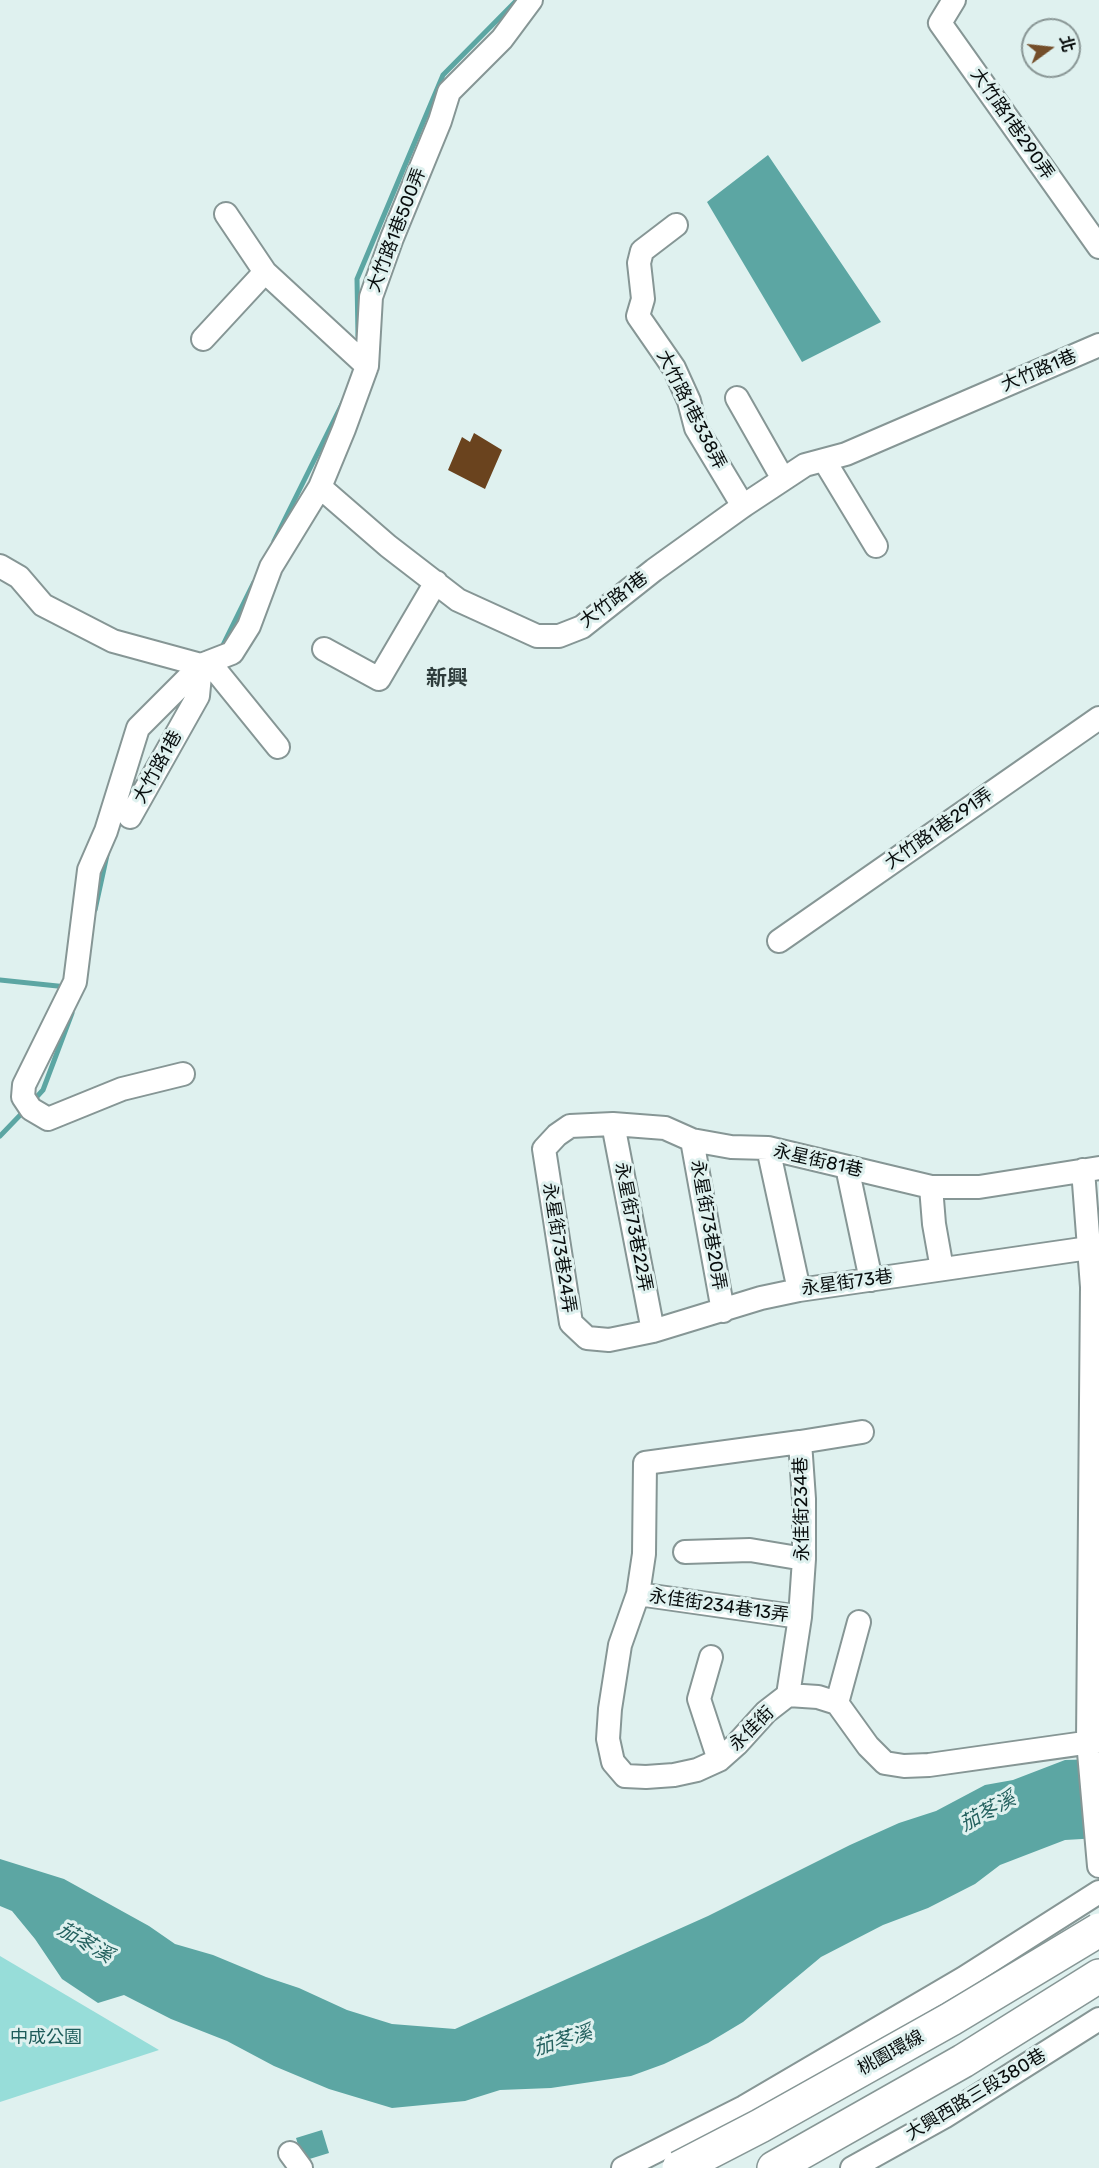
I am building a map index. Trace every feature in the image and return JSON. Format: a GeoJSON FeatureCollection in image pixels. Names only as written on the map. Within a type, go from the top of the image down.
{"type":"FeatureCollection","features":[{"type":"Feature","properties":{"kind":"highway","name":"桃園環線"},"geometry":{"type":"LineString","coordinates":[[679,2168],[760,2126],[951,2019],[1099,1930]]}},
{"type":"Feature","properties":{"kind":"highway"},"geometry":{"type":"LineString","coordinates":[[774,2168],[963,2061],[1099,1976]]}},
{"type":"Feature","properties":{"kind":"street","name":"大竹路1巷500弄"},"geometry":{"type":"LineString","coordinates":[[320,487],[367,366],[371,297],[392,238],[440,121],[449,92],[502,39],[531,0]]}},
{"type":"Feature","properties":{"kind":"street","name":"大竹路1巷290弄"},"geometry":{"type":"LineString","coordinates":[[954,0],[940,23],[1099,247]]}},
{"type":"Feature","properties":{"kind":"street"},"geometry":{"type":"LineString","coordinates":[[226,214],[265,272],[367,366]]}},
{"type":"Feature","properties":{"kind":"street","name":"大竹路1巷338弄"},"geometry":{"type":"LineString","coordinates":[[676,225],[642,251],[639,263],[643,298],[638,316],[674,368],[689,401],[696,428],[743,506]]}},
{"type":"Feature","properties":{"kind":"street"},"geometry":{"type":"LineString","coordinates":[[203,339],[265,272]]}},
{"type":"Feature","properties":{"kind":"street","name":"大竹路1巷"},"geometry":{"type":"LineString","coordinates":[[130,817],[198,696],[208,667],[232,653],[249,626],[271,567],[320,487],[388,546],[458,600],[537,636],[559,636],[582,627],[654,570],[805,465],[846,454],[1099,345]]}},
{"type":"Feature","properties":{"kind":"street"},"geometry":{"type":"LineString","coordinates":[[737,398],[783,479]]}},
{"type":"Feature","properties":{"kind":"street"},"geometry":{"type":"LineString","coordinates":[[824,460],[876,546]]}},
{"type":"Feature","properties":{"kind":"street"},"geometry":{"type":"LineString","coordinates":[[0,566],[19,577],[43,605],[113,641],[208,667],[278,747]]}},
{"type":"Feature","properties":{"kind":"street"},"geometry":{"type":"LineString","coordinates":[[324,649],[379,679],[436,582]]}},
{"type":"Feature","properties":{"kind":"street"},"geometry":{"type":"LineString","coordinates":[[183,1074],[122,1089],[48,1119],[28,1105],[23,1097],[24,1085],[72,987],[89,870],[106,831],[136,734],[208,667]]}},
{"type":"Feature","properties":{"kind":"street","name":"大竹路1巷291弄"},"geometry":{"type":"LineString","coordinates":[[779,941],[1099,718]]}},
{"type":"Feature","properties":{"kind":"street","name":"永星街81巷"},"geometry":{"type":"LineString","coordinates":[[557,1135],[570,1126],[613,1124],[664,1128],[692,1140],[730,1147],[768,1148],[931,1187],[979,1187],[1091,1169]]}},
{"type":"Feature","properties":{"kind":"street","name":"永星街73巷22弄"},"geometry":{"type":"LineString","coordinates":[[613,1124],[652,1331]]}},
{"type":"Feature","properties":{"kind":"street","name":"永星街73巷24弄"},"geometry":{"type":"LineString","coordinates":[[557,1135],[544,1149],[571,1323],[587,1338],[609,1340]]}},
{"type":"Feature","properties":{"kind":"street","name":"永星街73巷20弄"},"geometry":{"type":"LineString","coordinates":[[692,1140],[723,1311]]}},
{"type":"Feature","properties":{"kind":"street"},"geometry":{"type":"LineString","coordinates":[[768,1148],[799,1290]]}},
{"type":"Feature","properties":{"kind":"street"},"geometry":{"type":"LineString","coordinates":[[847,1167],[871,1280]]}},
{"type":"Feature","properties":{"kind":"street"},"geometry":{"type":"LineString","coordinates":[[1091,1169],[1089,1248],[1096,1312],[1094,1741],[1099,1860]]}},
{"type":"Feature","properties":{"kind":"street"},"geometry":{"type":"LineString","coordinates":[[931,1187],[934,1224],[942,1269]]}},
{"type":"Feature","properties":{"kind":"street","name":"永星街73巷"},"geometry":{"type":"LineString","coordinates":[[609,1340],[652,1331],[761,1298],[799,1290],[1089,1248]]}},
{"type":"Feature","properties":{"kind":"street"},"geometry":{"type":"LineString","coordinates":[[800,1442],[862,1432]]}},
{"type":"Feature","properties":{"kind":"street","name":"永佳街234巷"},"geometry":{"type":"LineString","coordinates":[[645,1463],[800,1442],[804,1499],[804,1559],[800,1617],[788,1695]]}},
{"type":"Feature","properties":{"kind":"street","name":"永佳街"},"geometry":{"type":"LineString","coordinates":[[645,1463],[644,1554],[638,1594],[620,1645],[610,1709],[608,1739],[613,1762],[625,1776],[646,1777],[697,1770],[718,1760],[737,1744],[766,1712],[788,1695],[818,1697],[837,1703]]}},
{"type":"Feature","properties":{"kind":"street"},"geometry":{"type":"LineString","coordinates":[[685,1552],[750,1550],[804,1559]]}},
{"type":"Feature","properties":{"kind":"street","name":"永佳街234巷13弄"},"geometry":{"type":"LineString","coordinates":[[638,1594],[800,1617]]}},
{"type":"Feature","properties":{"kind":"street"},"geometry":{"type":"LineString","coordinates":[[859,1622],[837,1703],[868,1746],[885,1763],[904,1766],[929,1765],[1094,1741]]}},
{"type":"Feature","properties":{"kind":"street"},"geometry":{"type":"LineString","coordinates":[[711,1657],[699,1699],[718,1760]]}},
{"type":"Feature","properties":{"kind":"street"},"geometry":{"type":"LineString","coordinates":[[623,2168],[744,2107],[964,1978],[1099,1892]]}},
{"type":"Feature","properties":{"kind":"street","name":"大興西路三段380巷"},"geometry":{"type":"LineString","coordinates":[[852,2168],[944,2117],[1099,2019]]}},
{"type":"Feature","properties":{"kind":"green space","name":"中成公園"},"geometry":{"type":"Polygon","coordinates":[[[0,1956],[159,2050],[0,2102],[0,1956]]]}},
{"type":"Feature","properties":{"kind":"water"},"geometry":{"type":"Polygon","coordinates":[[[768,155],[881,322],[802,362],[707,202],[768,155]]]}},
{"type":"Feature","properties":{"kind":"water","name":"茄苳溪"},"geometry":{"type":"Polygon","coordinates":[[[1099,1759],[1099,1838],[1065,1840],[1000,1865],[975,1884],[928,1908],[883,1925],[821,1957],[743,2022],[708,2043],[664,2064],[631,2076],[551,2088],[500,2090],[465,2101],[392,2108],[329,2089],[274,2066],[227,2041],[171,2019],[124,1995],[98,2003],[62,1979],[35,1939],[12,1911],[0,1906],[0,1859],[64,1879],[149,1926],[175,1944],[213,1955],[299,1988],[347,2010],[392,2024],[455,2029],[708,1916],[850,1845],[899,1823],[936,1811],[985,1785],[1013,1780],[1065,1760],[1099,1759]]]}},
{"type":"Feature","properties":{"kind":"water"},"geometry":{"type":"Polygon","coordinates":[[[322,2130],[329,2153],[303,2161],[296,2138],[322,2130]]]}},
{"type":"Feature","properties":{"kind":"building"},"geometry":{"type":"Polygon","coordinates":[[[474,433],[502,450],[485,489],[448,470],[462,437],[470,442],[474,433]]]}},
{"type":"Feature","properties":{"kind":"waterway"},"geometry":{"type":"LineString","coordinates":[[358,336],[357,279],[443,75],[517,0]]}},
{"type":"Feature","properties":{"kind":"waterway"},"geometry":{"type":"LineString","coordinates":[[274,541],[343,402]]}},
{"type":"Feature","properties":{"kind":"waterway"},"geometry":{"type":"LineString","coordinates":[[221,649],[254,582]]}},
{"type":"Feature","properties":{"kind":"waterway"},"geometry":{"type":"LineString","coordinates":[[95,910],[107,855]]}},
{"type":"Feature","properties":{"kind":"waterway"},"geometry":{"type":"LineString","coordinates":[[0,980],[67,987]]}},
{"type":"Feature","properties":{"kind":"waterway"},"geometry":{"type":"LineString","coordinates":[[32,1102],[43,1090],[72,1013]]}},
{"type":"Feature","properties":{"kind":"waterway"},"geometry":{"type":"LineString","coordinates":[[0,1136],[26,1109]]}},
{"type":"Feature","properties":{"kind":"district","name":"新興"},"geometry":{"type":"Point","coordinates":[447,679]}}]}
